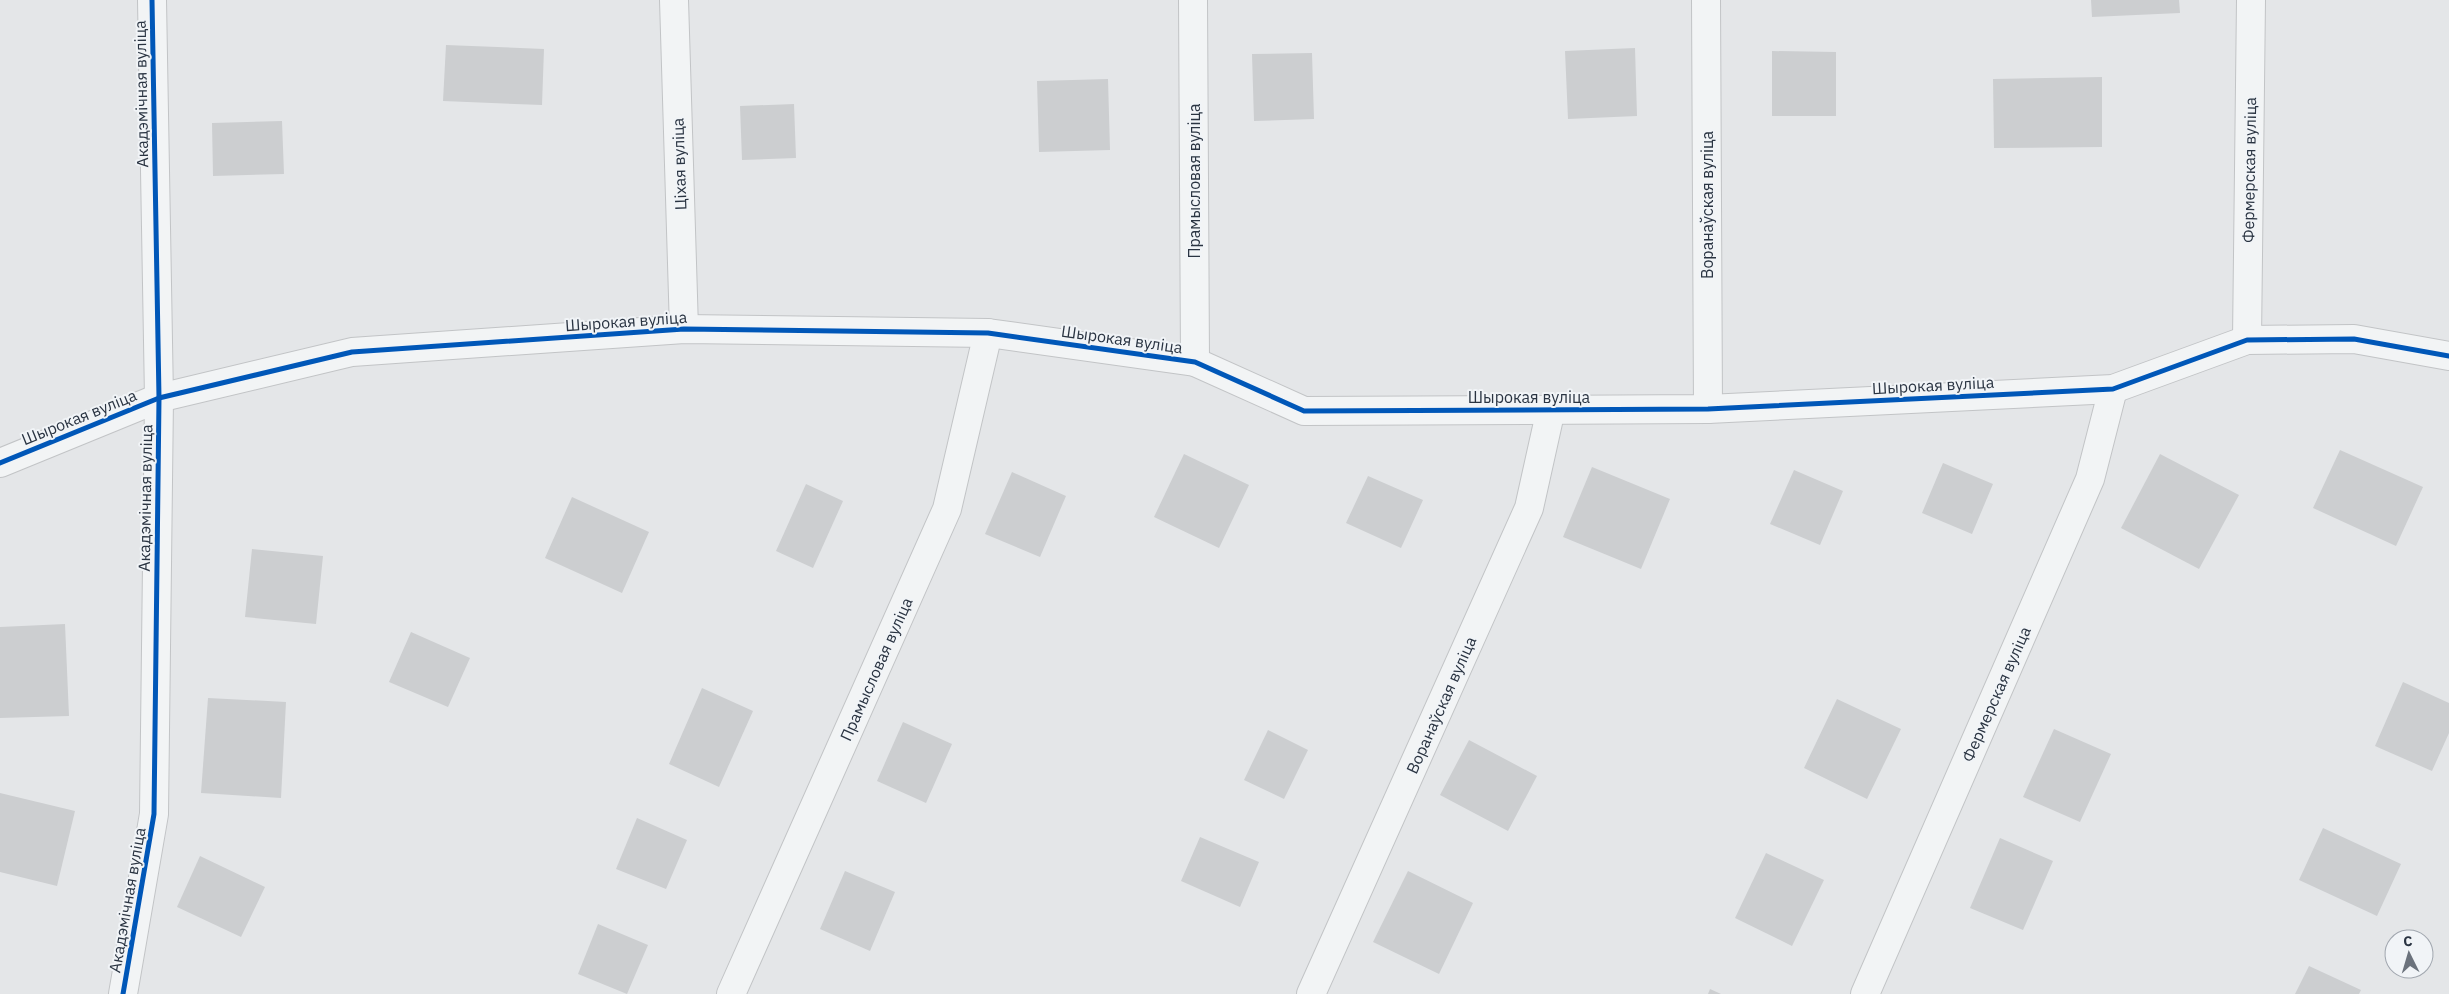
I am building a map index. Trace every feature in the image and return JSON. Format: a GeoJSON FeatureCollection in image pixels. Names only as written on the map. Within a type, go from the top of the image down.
{"type":"FeatureCollection","features":[{"type":"Feature","properties":{"kind":"street","name":"Акадэмічная вуліца"},"geometry":{"type":"LineString","coordinates":[[123,994],[154,814],[159,398],[152,0]]}},
{"type":"Feature","properties":{"kind":"street","name":"Ціхая вуліца"},"geometry":{"type":"LineString","coordinates":[[674,0],[684,329]]}},
{"type":"Feature","properties":{"kind":"street","name":"Прамысловая вуліца"},"geometry":{"type":"LineString","coordinates":[[1193,0],[1196,362]]}},
{"type":"Feature","properties":{"kind":"street","name":"Воранаўская вуліца"},"geometry":{"type":"LineString","coordinates":[[1706,0],[1708,409]]}},
{"type":"Feature","properties":{"kind":"street","name":"Фермерская вуліца"},"geometry":{"type":"LineString","coordinates":[[2247,340],[2252,0]]}},
{"type":"Feature","properties":{"kind":"street","name":"Шырокая вуліца"},"geometry":{"type":"LineString","coordinates":[[0,463],[159,398],[352,352],[684,329],[988,333],[1196,362],[1304,411],[1708,409],[2113,389],[2247,340],[2354,339],[2449,356]]}},
{"type":"Feature","properties":{"kind":"street","name":"Прамысловая вуліца"},"geometry":{"type":"LineString","coordinates":[[730,994],[947,509],[988,333]]}},
{"type":"Feature","properties":{"kind":"street","name":"Фермерская вуліца"},"geometry":{"type":"LineString","coordinates":[[1865,994],[2090,479],[2113,389]]}},
{"type":"Feature","properties":{"kind":"street","name":"Воранаўская вуліца"},"geometry":{"type":"LineString","coordinates":[[1311,994],[1529,508],[1551,409]]}},
{"type":"Feature","properties":{"kind":"building"},"geometry":{"type":"Polygon","coordinates":[[[2091,0],[2179,0],[2180,13],[2092,17],[2091,0]]]}},
{"type":"Feature","properties":{"kind":"building"},"geometry":{"type":"Polygon","coordinates":[[[446,45],[544,49],[542,105],[443,101],[446,45]]]}},
{"type":"Feature","properties":{"kind":"building"},"geometry":{"type":"Polygon","coordinates":[[[1635,48],[1637,116],[1568,119],[1565,51],[1635,48]]]}},
{"type":"Feature","properties":{"kind":"building"},"geometry":{"type":"Polygon","coordinates":[[[1772,51],[1836,52],[1836,116],[1772,116],[1772,51]]]}},
{"type":"Feature","properties":{"kind":"building"},"geometry":{"type":"Polygon","coordinates":[[[1312,53],[1314,119],[1254,121],[1252,54],[1312,53]]]}},
{"type":"Feature","properties":{"kind":"building"},"geometry":{"type":"Polygon","coordinates":[[[2102,77],[2102,147],[1994,148],[1993,79],[2102,77]]]}},
{"type":"Feature","properties":{"kind":"building"},"geometry":{"type":"Polygon","coordinates":[[[1108,79],[1110,150],[1039,152],[1037,81],[1108,79]]]}},
{"type":"Feature","properties":{"kind":"building"},"geometry":{"type":"Polygon","coordinates":[[[794,104],[796,158],[742,160],[740,106],[794,104]]]}},
{"type":"Feature","properties":{"kind":"building"},"geometry":{"type":"Polygon","coordinates":[[[282,121],[284,174],[213,176],[212,123],[282,121]]]}},
{"type":"Feature","properties":{"kind":"building"},"geometry":{"type":"Polygon","coordinates":[[[2340,450],[2423,487],[2396,546],[2313,508],[2340,450]]]}},
{"type":"Feature","properties":{"kind":"building"},"geometry":{"type":"Polygon","coordinates":[[[1184,454],[1249,485],[1219,548],[1154,517],[1184,454]]]}},
{"type":"Feature","properties":{"kind":"building"},"geometry":{"type":"Polygon","coordinates":[[[2160,454],[2239,495],[2199,569],[2121,528],[2160,454]]]}},
{"type":"Feature","properties":{"kind":"building"},"geometry":{"type":"Polygon","coordinates":[[[1943,463],[1993,484],[1972,534],[1922,513],[1943,463]]]}},
{"type":"Feature","properties":{"kind":"building"},"geometry":{"type":"Polygon","coordinates":[[[1592,467],[1670,499],[1641,569],[1563,537],[1592,467]]]}},
{"type":"Feature","properties":{"kind":"building"},"geometry":{"type":"Polygon","coordinates":[[[1794,470],[1843,491],[1820,545],[1770,524],[1794,470]]]}},
{"type":"Feature","properties":{"kind":"building"},"geometry":{"type":"Polygon","coordinates":[[[1012,472],[1066,496],[1040,557],[985,534],[1012,472]]]}},
{"type":"Feature","properties":{"kind":"building"},"geometry":{"type":"Polygon","coordinates":[[[1368,476],[1423,500],[1401,548],[1346,523],[1368,476]]]}},
{"type":"Feature","properties":{"kind":"building"},"geometry":{"type":"Polygon","coordinates":[[[806,484],[843,501],[813,568],[776,551],[806,484]]]}},
{"type":"Feature","properties":{"kind":"building"},"geometry":{"type":"Polygon","coordinates":[[[572,497],[649,532],[622,593],[545,558],[572,497]]]}},
{"type":"Feature","properties":{"kind":"building"},"geometry":{"type":"Polygon","coordinates":[[[252,549],[323,556],[316,624],[245,617],[252,549]]]}},
{"type":"Feature","properties":{"kind":"building"},"geometry":{"type":"Polygon","coordinates":[[[65,624],[69,716],[0,718],[0,627],[65,624]]]}},
{"type":"Feature","properties":{"kind":"building"},"geometry":{"type":"Polygon","coordinates":[[[411,632],[470,658],[448,707],[389,682],[411,632]]]}},
{"type":"Feature","properties":{"kind":"building"},"geometry":{"type":"Polygon","coordinates":[[[2403,682],[2449,703],[2449,733],[2432,771],[2375,746],[2403,682]]]}},
{"type":"Feature","properties":{"kind":"building"},"geometry":{"type":"Polygon","coordinates":[[[702,688],[753,711],[719,787],[669,764],[702,688]]]}},
{"type":"Feature","properties":{"kind":"building"},"geometry":{"type":"Polygon","coordinates":[[[208,698],[286,702],[281,798],[201,793],[208,698]]]}},
{"type":"Feature","properties":{"kind":"building"},"geometry":{"type":"Polygon","coordinates":[[[1837,699],[1901,729],[1867,799],[1804,768],[1837,699]]]}},
{"type":"Feature","properties":{"kind":"building"},"geometry":{"type":"Polygon","coordinates":[[[903,722],[952,744],[926,803],[877,781],[903,722]]]}},
{"type":"Feature","properties":{"kind":"building"},"geometry":{"type":"Polygon","coordinates":[[[2054,729],[2111,754],[2080,822],[2023,797],[2054,729]]]}},
{"type":"Feature","properties":{"kind":"building"},"geometry":{"type":"Polygon","coordinates":[[[1268,730],[1308,750],[1284,799],[1244,780],[1268,730]]]}},
{"type":"Feature","properties":{"kind":"building"},"geometry":{"type":"Polygon","coordinates":[[[1469,740],[1537,776],[1508,831],[1440,795],[1469,740]]]}},
{"type":"Feature","properties":{"kind":"building"},"geometry":{"type":"Polygon","coordinates":[[[0,793],[75,811],[57,886],[0,872],[0,793]]]}},
{"type":"Feature","properties":{"kind":"building"},"geometry":{"type":"Polygon","coordinates":[[[637,818],[687,840],[666,889],[616,869],[637,818]]]}},
{"type":"Feature","properties":{"kind":"building"},"geometry":{"type":"Polygon","coordinates":[[[2323,828],[2401,864],[2377,916],[2299,880],[2323,828]]]}},
{"type":"Feature","properties":{"kind":"building"},"geometry":{"type":"Polygon","coordinates":[[[1200,837],[1259,862],[1240,907],[1181,881],[1200,837]]]}},
{"type":"Feature","properties":{"kind":"building"},"geometry":{"type":"Polygon","coordinates":[[[2000,838],[2053,861],[2023,930],[1970,908],[2000,838]]]}},
{"type":"Feature","properties":{"kind":"building"},"geometry":{"type":"Polygon","coordinates":[[[1766,853],[1824,880],[1792,946],[1735,918],[1766,853]]]}},
{"type":"Feature","properties":{"kind":"building"},"geometry":{"type":"Polygon","coordinates":[[[200,856],[265,887],[241,937],[177,907],[200,856]]]}},
{"type":"Feature","properties":{"kind":"building"},"geometry":{"type":"Polygon","coordinates":[[[845,871],[895,892],[870,951],[820,929],[845,871]]]}},
{"type":"Feature","properties":{"kind":"building"},"geometry":{"type":"Polygon","coordinates":[[[1408,871],[1473,903],[1439,974],[1373,942],[1408,871]]]}},
{"type":"Feature","properties":{"kind":"building"},"geometry":{"type":"Polygon","coordinates":[[[598,924],[648,945],[627,994],[578,974],[598,924]]]}},
{"type":"Feature","properties":{"kind":"building"},"geometry":{"type":"Polygon","coordinates":[[[2309,966],[2361,990],[2359,994],[2295,994],[2309,966]]]}},
{"type":"Feature","properties":{"kind":"building"},"geometry":{"type":"Polygon","coordinates":[[[1710,989],[1721,994],[1708,994],[1710,989]]]}},
{"type":"Feature","properties":{"kind":"cycle path"},"geometry":{"type":"LineString","coordinates":[[123,994],[154,814],[159,398],[152,0]]}},
{"type":"Feature","properties":{"kind":"cycle path"},"geometry":{"type":"LineString","coordinates":[[0,463],[159,398],[352,352],[684,329],[988,333],[1195,362],[1304,411],[1708,409],[2113,389],[2247,340],[2354,339],[2449,356]]}}]}
